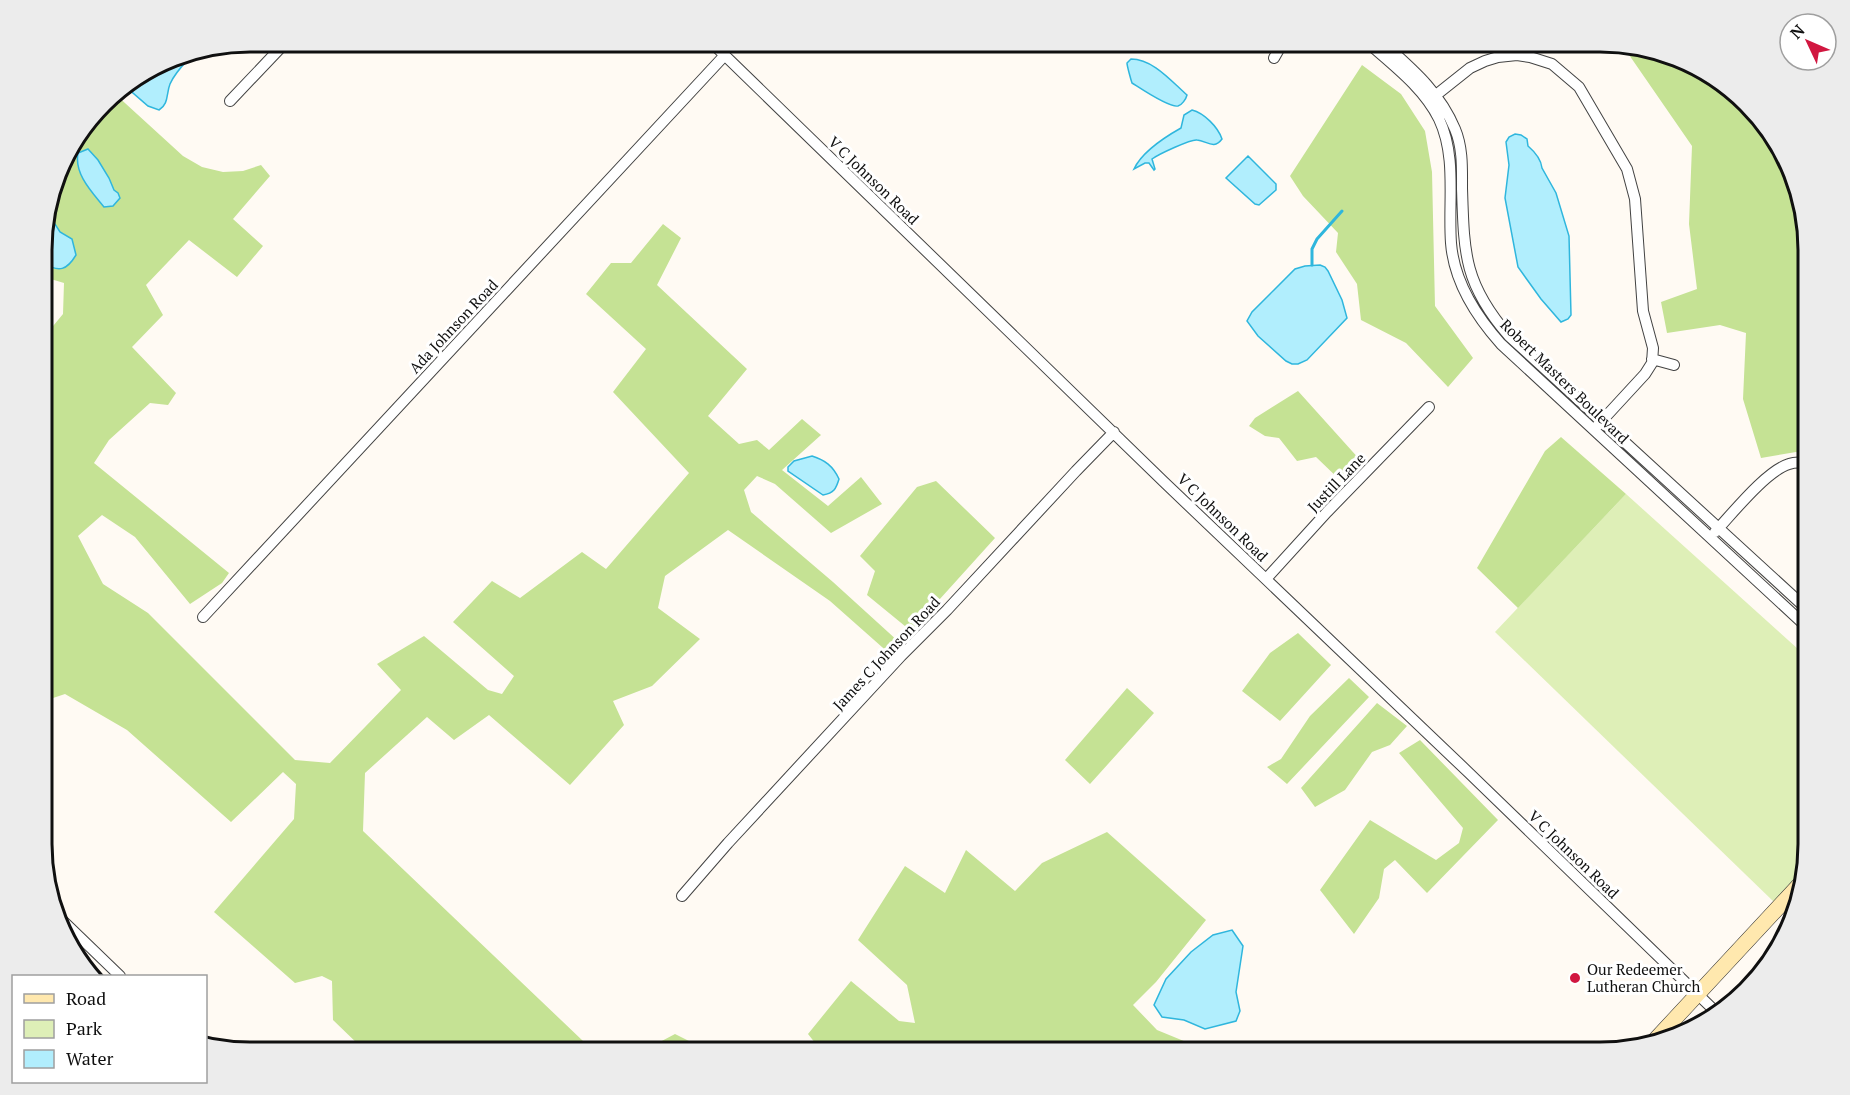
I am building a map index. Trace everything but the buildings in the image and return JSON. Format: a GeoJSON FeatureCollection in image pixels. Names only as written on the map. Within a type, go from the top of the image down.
{"type":"FeatureCollection","features":[{"type":"Feature","properties":{"kind":"main road"},"geometry":{"type":"LineString","coordinates":[[1662,1032],[1792,893]]}},
{"type":"Feature","properties":{"kind":"street"},"geometry":{"type":"LineString","coordinates":[[230,101],[277,52]]}},
{"type":"Feature","properties":{"kind":"street","name":"V C Johnson Road"},"geometry":{"type":"LineString","coordinates":[[721,52],[1712,1008]]}},
{"type":"Feature","properties":{"kind":"street"},"geometry":{"type":"LineString","coordinates":[[1274,58],[1277,52]]}},
{"type":"Feature","properties":{"kind":"street","name":"Robert Masters Boulevard"},"geometry":{"type":"LineString","coordinates":[[1379,52],[1432,98],[1456,130],[1460,149],[1463,235],[1468,263],[1483,302],[1509,336],[1797,600]]}},
{"type":"Feature","properties":{"kind":"street","name":"Robert Masters Boulevard"},"geometry":{"type":"LineString","coordinates":[[1394,52],[1427,83],[1446,140],[1450,162],[1451,244],[1464,289],[1475,311],[1501,345],[1797,618]]}},
{"type":"Feature","properties":{"kind":"street"},"geometry":{"type":"LineString","coordinates":[[1432,98],[1470,68],[1485,61],[1515,55],[1552,64],[1579,87],[1626,169],[1635,199],[1643,311],[1653,348],[1652,363],[1645,374],[1593,430]]}},
{"type":"Feature","properties":{"kind":"street","name":"Ada Johnson Road"},"geometry":{"type":"LineString","coordinates":[[203,617],[725,56]]}},
{"type":"Feature","properties":{"kind":"street"},"geometry":{"type":"LineString","coordinates":[[1652,359],[1674,365]]}},
{"type":"Feature","properties":{"kind":"street","name":"Justill Lane"},"geometry":{"type":"LineString","coordinates":[[1266,579],[1327,512],[1429,407]]}},
{"type":"Feature","properties":{"kind":"street","name":"James C Johnson Road"},"geometry":{"type":"LineString","coordinates":[[682,896],[892,666],[1114,432]]}},
{"type":"Feature","properties":{"kind":"street"},"geometry":{"type":"LineString","coordinates":[[1710,537],[1773,473],[1788,464],[1797,463]]}},
{"type":"Feature","properties":{"kind":"street"},"geometry":{"type":"LineString","coordinates":[[73,930],[119,975]]}},
{"type":"Feature","properties":{"kind":"green space"},"geometry":{"type":"Polygon","coordinates":[[[1629,55],[1651,59],[1675,68],[1720,93],[1740,110],[1764,140],[1777,163],[1794,212],[1797,238],[1797,452],[1761,458],[1743,399],[1746,333],[1720,325],[1667,333],[1661,302],[1697,289],[1689,224],[1692,146],[1629,55]]]}},
{"type":"Feature","properties":{"kind":"green space"},"geometry":{"type":"Polygon","coordinates":[[[1362,65],[1401,94],[1425,131],[1432,172],[1435,306],[1473,358],[1448,387],[1406,343],[1361,320],[1357,284],[1336,252],[1338,233],[1303,196],[1290,176],[1362,65]]]}},
{"type":"Feature","properties":{"kind":"green space"},"geometry":{"type":"Polygon","coordinates":[[[122,100],[183,156],[202,167],[223,172],[243,171],[261,165],[270,176],[233,219],[263,246],[237,277],[189,240],[146,285],[163,315],[132,347],[176,393],[168,405],[150,403],[109,440],[94,463],[229,573],[222,583],[190,604],[135,537],[102,515],[78,536],[103,584],[148,613],[295,760],[330,763],[401,690],[377,664],[424,636],[488,690],[502,694],[514,676],[453,622],[492,581],[520,598],[582,552],[606,569],[689,473],[613,392],[646,349],[586,294],[611,263],[631,263],[663,224],[681,238],[657,285],[747,369],[708,416],[739,444],[757,440],[769,450],[802,419],[821,435],[782,470],[828,506],[861,477],[882,504],[831,533],[775,484],[757,476],[744,490],[751,512],[899,642],[891,655],[830,601],[728,530],[665,576],[658,608],[700,639],[652,686],[613,701],[624,725],[570,785],[489,715],[454,740],[427,717],[365,773],[363,831],[585,1042],[356,1042],[333,1020],[332,981],[322,976],[295,983],[214,912],[294,819],[296,784],[283,772],[231,822],[127,730],[65,694],[52,698],[52,327],[63,314],[64,283],[52,279],[54,225],[59,199],[73,163],[86,140],[110,110],[122,100]]]}},
{"type":"Feature","properties":{"kind":"green space"},"geometry":{"type":"Polygon","coordinates":[[[1298,391],[1361,461],[1342,482],[1316,457],[1297,461],[1279,438],[1265,436],[1249,426],[1255,418],[1298,391]]]}},
{"type":"Feature","properties":{"kind":"green space"},"geometry":{"type":"Polygon","coordinates":[[[1561,437],[1626,494],[1518,608],[1477,568],[1545,451],[1561,437]]]}},
{"type":"Feature","properties":{"kind":"green space"},"geometry":{"type":"Polygon","coordinates":[[[936,481],[995,538],[911,631],[867,595],[875,571],[860,556],[917,487],[936,481]]]}},
{"type":"Feature","properties":{"kind":"green space"},"geometry":{"type":"Polygon","coordinates":[[[1626,494],[1797,648],[1797,857],[1794,880],[1774,902],[1495,632],[1626,494]]]}},
{"type":"Feature","properties":{"kind":"green space"},"geometry":{"type":"Polygon","coordinates":[[[1298,633],[1331,665],[1280,721],[1242,691],[1270,653],[1298,633]]]}},
{"type":"Feature","properties":{"kind":"green space"},"geometry":{"type":"Polygon","coordinates":[[[1349,678],[1369,697],[1287,784],[1267,767],[1281,759],[1310,716],[1349,678]]]}},
{"type":"Feature","properties":{"kind":"green space"},"geometry":{"type":"Polygon","coordinates":[[[1127,688],[1154,713],[1090,784],[1065,760],[1127,688]]]}},
{"type":"Feature","properties":{"kind":"green space"},"geometry":{"type":"Polygon","coordinates":[[[1377,703],[1407,726],[1390,745],[1372,752],[1345,790],[1315,807],[1301,788],[1377,703]]]}},
{"type":"Feature","properties":{"kind":"green space"},"geometry":{"type":"Polygon","coordinates":[[[1420,740],[1498,820],[1427,893],[1395,860],[1384,869],[1379,898],[1354,934],[1320,890],[1370,820],[1436,860],[1459,843],[1463,828],[1399,753],[1420,740]]]}},
{"type":"Feature","properties":{"kind":"green space"},"geometry":{"type":"Polygon","coordinates":[[[1107,832],[1206,920],[1156,982],[1133,1005],[1157,1030],[1186,1042],[814,1042],[808,1034],[851,981],[899,1021],[915,1023],[907,985],[858,940],[905,866],[945,893],[966,850],[1015,891],[1042,863],[1107,832]]]}},
{"type":"Feature","properties":{"kind":"green space"},"geometry":{"type":"Polygon","coordinates":[[[675,1034],[691,1042],[660,1042],[675,1034]]]}},
{"type":"Feature","properties":{"kind":"water"},"geometry":{"type":"Polygon","coordinates":[[[1131,59],[1147,63],[1161,72],[1187,95],[1184,102],[1178,106],[1168,104],[1132,83],[1127,63],[1131,59]]]}},
{"type":"Feature","properties":{"kind":"water"},"geometry":{"type":"Polygon","coordinates":[[[183,65],[170,84],[166,102],[162,108],[159,110],[148,106],[132,92],[151,79],[183,65]]]}},
{"type":"Feature","properties":{"kind":"water"},"geometry":{"type":"Polygon","coordinates":[[[1192,110],[1206,117],[1222,139],[1216,144],[1197,140],[1188,142],[1152,159],[1154,170],[1149,163],[1134,169],[1148,151],[1181,128],[1184,115],[1192,110]]]}},
{"type":"Feature","properties":{"kind":"water"},"geometry":{"type":"Polygon","coordinates":[[[1515,134],[1527,139],[1528,146],[1539,159],[1556,193],[1569,236],[1571,315],[1561,322],[1518,267],[1505,198],[1509,165],[1506,142],[1515,134]]]}},
{"type":"Feature","properties":{"kind":"water"},"geometry":{"type":"Polygon","coordinates":[[[88,149],[98,160],[120,198],[113,206],[104,207],[89,189],[81,175],[77,161],[79,153],[88,149]]]}},
{"type":"Feature","properties":{"kind":"water"},"geometry":{"type":"Polygon","coordinates":[[[1248,156],[1276,184],[1276,190],[1259,205],[1226,178],[1248,156]]]}},
{"type":"Feature","properties":{"kind":"water"},"geometry":{"type":"Polygon","coordinates":[[[54,224],[60,232],[72,239],[76,255],[66,267],[52,267],[52,250],[54,224]]]}},
{"type":"Feature","properties":{"kind":"water"},"geometry":{"type":"Polygon","coordinates":[[[1320,265],[1328,271],[1342,300],[1347,318],[1307,360],[1292,364],[1258,336],[1247,321],[1252,312],[1295,269],[1320,265]]]}},
{"type":"Feature","properties":{"kind":"water"},"geometry":{"type":"Polygon","coordinates":[[[812,456],[828,464],[839,479],[832,492],[823,495],[788,471],[788,467],[794,461],[812,456]]]}},
{"type":"Feature","properties":{"kind":"water"},"geometry":{"type":"Polygon","coordinates":[[[1232,930],[1243,946],[1236,992],[1240,1011],[1236,1021],[1205,1029],[1184,1020],[1162,1017],[1154,1005],[1166,979],[1191,952],[1213,935],[1232,930]]]}},
{"type":"Feature","properties":{"kind":"waterway"},"geometry":{"type":"LineString","coordinates":[[1312,265],[1312,249],[1317,239],[1342,211]]}},
{"type":"Feature","properties":{"kind":"place","name":"Our Redeemer Lutheran Church"},"geometry":{"type":"Point","coordinates":[1575,978]}}]}
